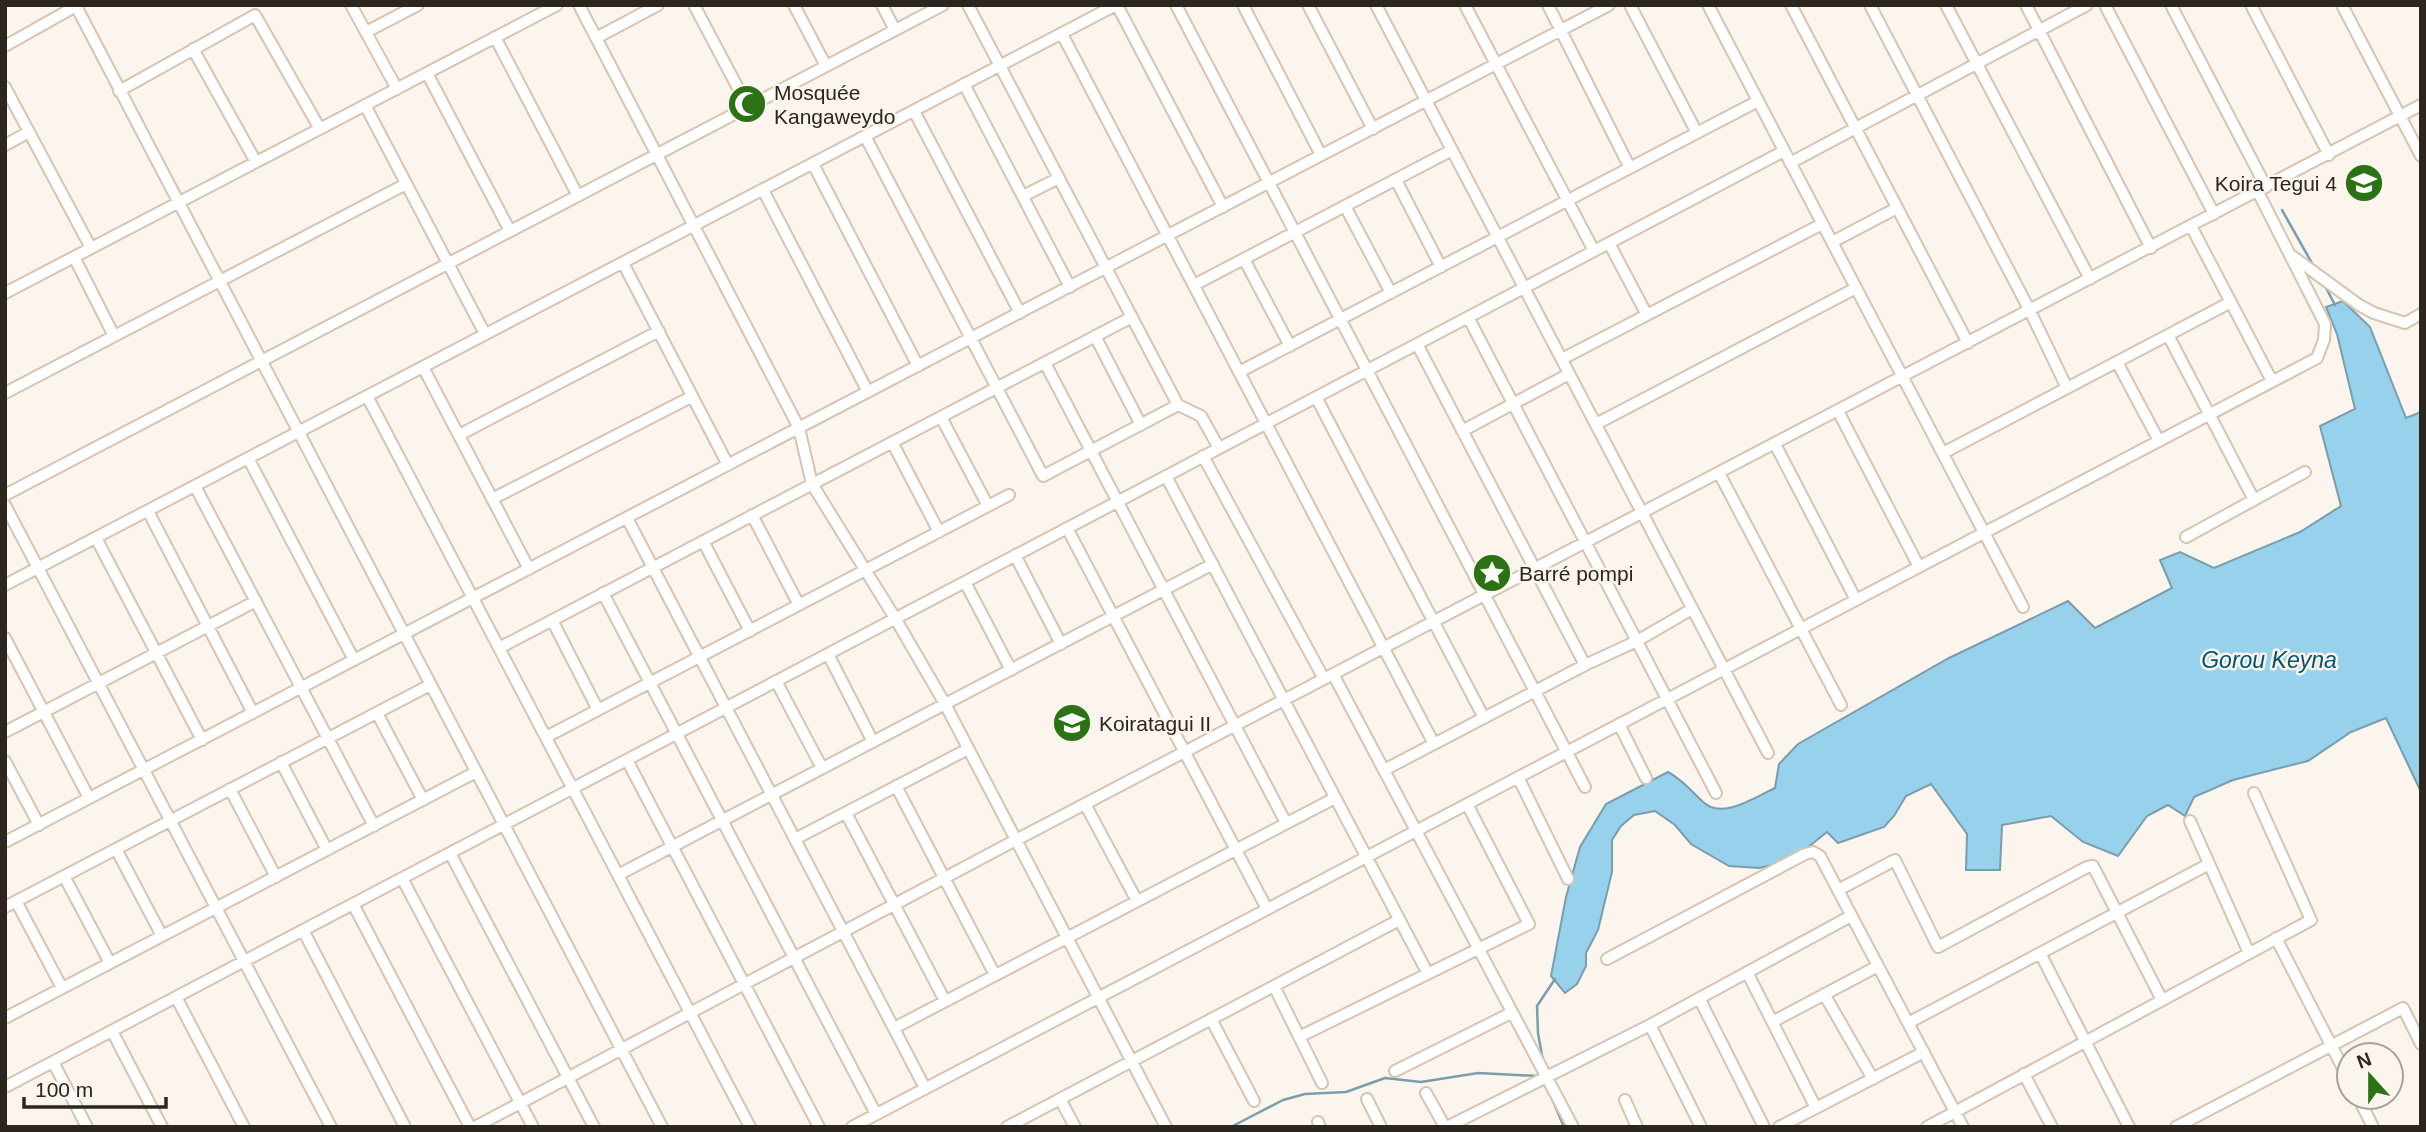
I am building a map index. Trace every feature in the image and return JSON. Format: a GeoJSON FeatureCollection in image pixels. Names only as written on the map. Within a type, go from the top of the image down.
{"type":"FeatureCollection","features":[{"type":"Feature","properties":{"kind":"street"},"geometry":{"type":"LineString","coordinates":[[351,5],[397,89]]}},
{"type":"Feature","properties":{"kind":"street"},"geometry":{"type":"LineString","coordinates":[[366,32],[418,5]]}},
{"type":"Feature","properties":{"kind":"street"},"geometry":{"type":"LineString","coordinates":[[5,293],[557,5]]}},
{"type":"Feature","properties":{"kind":"street"},"geometry":{"type":"LineString","coordinates":[[579,5],[799,428],[812,484],[945,704],[1166,1127]]}},
{"type":"Feature","properties":{"kind":"street"},"geometry":{"type":"LineString","coordinates":[[596,38],[658,5]]}},
{"type":"Feature","properties":{"kind":"street"},"geometry":{"type":"LineString","coordinates":[[694,5],[747,107]]}},
{"type":"Feature","properties":{"kind":"street"},"geometry":{"type":"LineString","coordinates":[[794,5],[826,66]]}},
{"type":"Feature","properties":{"kind":"street"},"geometry":{"type":"LineString","coordinates":[[882,5],[895,30]]}},
{"type":"Feature","properties":{"kind":"street"},"geometry":{"type":"LineString","coordinates":[[5,495],[943,5]]}},
{"type":"Feature","properties":{"kind":"street"},"geometry":{"type":"LineString","coordinates":[[968,5],[1178,405],[1201,416],[1219,448]]}},
{"type":"Feature","properties":{"kind":"street"},"geometry":{"type":"LineString","coordinates":[[5,585],[1116,5],[1223,207]]}},
{"type":"Feature","properties":{"kind":"street"},"geometry":{"type":"LineString","coordinates":[[1176,5],[1585,788]]}},
{"type":"Feature","properties":{"kind":"street"},"geometry":{"type":"LineString","coordinates":[[1243,5],[1321,155]]}},
{"type":"Feature","properties":{"kind":"street"},"geometry":{"type":"LineString","coordinates":[[1308,5],[1373,128]]}},
{"type":"Feature","properties":{"kind":"street"},"geometry":{"type":"LineString","coordinates":[[1465,5],[1594,251]]}},
{"type":"Feature","properties":{"kind":"street"},"geometry":{"type":"LineString","coordinates":[[1548,5],[1630,168]]}},
{"type":"Feature","properties":{"kind":"street"},"geometry":{"type":"LineString","coordinates":[[5,842],[1609,5]]}},
{"type":"Feature","properties":{"kind":"street"},"geometry":{"type":"LineString","coordinates":[[1630,5],[1697,133]]}},
{"type":"Feature","properties":{"kind":"street"},"geometry":{"type":"LineString","coordinates":[[1708,5],[2023,607]]}},
{"type":"Feature","properties":{"kind":"street"},"geometry":{"type":"LineString","coordinates":[[1791,5],[1968,343]]}},
{"type":"Feature","properties":{"kind":"street"},"geometry":{"type":"LineString","coordinates":[[1870,5],[2030,311],[2067,388]]}},
{"type":"Feature","properties":{"kind":"street"},"geometry":{"type":"LineString","coordinates":[[1946,5],[2090,279]]}},
{"type":"Feature","properties":{"kind":"street"},"geometry":{"type":"LineString","coordinates":[[2026,5],[2151,248]]}},
{"type":"Feature","properties":{"kind":"street"},"geometry":{"type":"LineString","coordinates":[[1790,163],[2087,5]]}},
{"type":"Feature","properties":{"kind":"street"},"geometry":{"type":"LineString","coordinates":[[2105,5],[2214,214]]}},
{"type":"Feature","properties":{"kind":"street"},"geometry":{"type":"LineString","coordinates":[[852,1127],[2317,358],[2324,340],[2325,324],[2171,5]]}},
{"type":"Feature","properties":{"kind":"street"},"geometry":{"type":"LineString","coordinates":[[2250,5],[2329,155]]}},
{"type":"Feature","properties":{"kind":"street"},"geometry":{"type":"LineString","coordinates":[[2342,5],[2421,156]]}},
{"type":"Feature","properties":{"kind":"street"},"geometry":{"type":"LineString","coordinates":[[5,46],[77,6],[218,282],[662,1127]]}},
{"type":"Feature","properties":{"kind":"street"},"geometry":{"type":"LineString","coordinates":[[1381,7],[1426,101],[1768,753]]}},
{"type":"Feature","properties":{"kind":"street"},"geometry":{"type":"LineString","coordinates":[[119,91],[255,15],[320,129]]}},
{"type":"Feature","properties":{"kind":"street"},"geometry":{"type":"LineString","coordinates":[[1062,34],[1434,744]]}},
{"type":"Feature","properties":{"kind":"street"},"geometry":{"type":"LineString","coordinates":[[495,37],[578,196]]}},
{"type":"Feature","properties":{"kind":"street"},"geometry":{"type":"LineString","coordinates":[[194,49],[256,162]]}},
{"type":"Feature","properties":{"kind":"street"},"geometry":{"type":"LineString","coordinates":[[427,73],[510,231]]}},
{"type":"Feature","properties":{"kind":"street"},"geometry":{"type":"LineString","coordinates":[[964,85],[1070,286]]}},
{"type":"Feature","properties":{"kind":"street"},"geometry":{"type":"LineString","coordinates":[[5,87],[91,248]]}},
{"type":"Feature","properties":{"kind":"street"},"geometry":{"type":"LineString","coordinates":[[1239,372],[1758,101]]}},
{"type":"Feature","properties":{"kind":"street"},"geometry":{"type":"LineString","coordinates":[[365,105],[485,334]]}},
{"type":"Feature","properties":{"kind":"street"},"geometry":{"type":"LineString","coordinates":[[475,1127],[894,904],[2421,105]]}},
{"type":"Feature","properties":{"kind":"street"},"geometry":{"type":"LineString","coordinates":[[914,111],[1020,313]]}},
{"type":"Feature","properties":{"kind":"street"},"geometry":{"type":"LineString","coordinates":[[5,145],[29,132]]}},
{"type":"Feature","properties":{"kind":"street"},"geometry":{"type":"LineString","coordinates":[[865,136],[1043,476],[1178,405]]}},
{"type":"Feature","properties":{"kind":"street"},"geometry":{"type":"LineString","coordinates":[[1194,285],[1452,150]]}},
{"type":"Feature","properties":{"kind":"street"},"geometry":{"type":"LineString","coordinates":[[5,1087],[1784,151]]}},
{"type":"Feature","properties":{"kind":"street"},"geometry":{"type":"LineString","coordinates":[[813,163],[918,366]]}},
{"type":"Feature","properties":{"kind":"street"},"geometry":{"type":"LineString","coordinates":[[1023,196],[1059,177]]}},
{"type":"Feature","properties":{"kind":"street"},"geometry":{"type":"LineString","coordinates":[[1396,180],[1441,267]]}},
{"type":"Feature","properties":{"kind":"street"},"geometry":{"type":"LineString","coordinates":[[5,393],[406,184]]}},
{"type":"Feature","properties":{"kind":"street"},"geometry":{"type":"LineString","coordinates":[[762,190],[868,392]]}},
{"type":"Feature","properties":{"kind":"street"},"geometry":{"type":"LineString","coordinates":[[1345,206],[1391,293]]}},
{"type":"Feature","properties":{"kind":"street"},"geometry":{"type":"LineString","coordinates":[[1832,242],[1897,208]]}},
{"type":"Feature","properties":{"kind":"street"},"geometry":{"type":"LineString","coordinates":[[1562,359],[1822,223]]}},
{"type":"Feature","properties":{"kind":"street"},"geometry":{"type":"LineString","coordinates":[[2191,226],[2272,381]]}},
{"type":"Feature","properties":{"kind":"street"},"geometry":{"type":"LineString","coordinates":[[1609,243],[1647,315]]}},
{"type":"Feature","properties":{"kind":"street"},"geometry":{"type":"LineString","coordinates":[[2290,255],[2374,313],[2405,323],[2421,313]]}},
{"type":"Feature","properties":{"kind":"street"},"geometry":{"type":"LineString","coordinates":[[74,257],[114,336]]}},
{"type":"Feature","properties":{"kind":"street"},"geometry":{"type":"LineString","coordinates":[[1244,259],[1290,346]]}},
{"type":"Feature","properties":{"kind":"street"},"geometry":{"type":"LineString","coordinates":[[623,263],[728,465]]}},
{"type":"Feature","properties":{"kind":"street"},"geometry":{"type":"LineString","coordinates":[[1596,424],[1856,288]]}},
{"type":"Feature","properties":{"kind":"street"},"geometry":{"type":"LineString","coordinates":[[1942,453],[2231,302]]}},
{"type":"Feature","properties":{"kind":"street"},"geometry":{"type":"LineString","coordinates":[[499,648],[1132,317]]}},
{"type":"Feature","properties":{"kind":"street"},"geometry":{"type":"LineString","coordinates":[[1468,317],[1716,793]]}},
{"type":"Feature","properties":{"kind":"street"},"geometry":{"type":"LineString","coordinates":[[459,435],[659,331]]}},
{"type":"Feature","properties":{"kind":"street"},"geometry":{"type":"LineString","coordinates":[[2168,335],[2254,500]]}},
{"type":"Feature","properties":{"kind":"street"},"geometry":{"type":"LineString","coordinates":[[1095,337],[1141,425]]}},
{"type":"Feature","properties":{"kind":"street"},"geometry":{"type":"LineString","coordinates":[[1417,344],[1585,665]]}},
{"type":"Feature","properties":{"kind":"street"},"geometry":{"type":"LineString","coordinates":[[2117,362],[2159,441]]}},
{"type":"Feature","properties":{"kind":"street"},"geometry":{"type":"LineString","coordinates":[[1045,363],[1286,823]]}},
{"type":"Feature","properties":{"kind":"street"},"geometry":{"type":"LineString","coordinates":[[423,367],[529,569]]}},
{"type":"Feature","properties":{"kind":"street"},"geometry":{"type":"LineString","coordinates":[[1462,430],[1569,374]]}},
{"type":"Feature","properties":{"kind":"street"},"geometry":{"type":"LineString","coordinates":[[367,396],[750,1127]]}},
{"type":"Feature","properties":{"kind":"street"},"geometry":{"type":"LineString","coordinates":[[492,499],[691,397]]}},
{"type":"Feature","properties":{"kind":"street"},"geometry":{"type":"LineString","coordinates":[[1316,397],[1483,718]]}},
{"type":"Feature","properties":{"kind":"street"},"geometry":{"type":"LineString","coordinates":[[1838,411],[1919,567]]}},
{"type":"Feature","properties":{"kind":"street"},"geometry":{"type":"LineString","coordinates":[[941,417],[988,506]]}},
{"type":"Feature","properties":{"kind":"street"},"geometry":{"type":"LineString","coordinates":[[892,442],[939,532]]}},
{"type":"Feature","properties":{"kind":"street"},"geometry":{"type":"LineString","coordinates":[[1775,444],[1856,600]]}},
{"type":"Feature","properties":{"kind":"street"},"geometry":{"type":"LineString","coordinates":[[1203,456],[1384,770],[1573,1127]]}},
{"type":"Feature","properties":{"kind":"street"},"geometry":{"type":"LineString","coordinates":[[248,458],[354,660]]}},
{"type":"Feature","properties":{"kind":"street"},"geometry":{"type":"LineString","coordinates":[[2186,537],[2305,472]]}},
{"type":"Feature","properties":{"kind":"street"},"geometry":{"type":"LineString","coordinates":[[1719,473],[1841,705]]}},
{"type":"Feature","properties":{"kind":"street"},"geometry":{"type":"LineString","coordinates":[[1167,476],[1427,972]]}},
{"type":"Feature","properties":{"kind":"street"},"geometry":{"type":"LineString","coordinates":[[195,486],[374,826]]}},
{"type":"Feature","properties":{"kind":"street"},"geometry":{"type":"LineString","coordinates":[[546,737],[1009,495]]}},
{"type":"Feature","properties":{"kind":"street"},"geometry":{"type":"LineString","coordinates":[[5,505],[331,1127]]}},
{"type":"Feature","properties":{"kind":"street"},"geometry":{"type":"LineString","coordinates":[[148,511],[253,713]]}},
{"type":"Feature","properties":{"kind":"street"},"geometry":{"type":"LineString","coordinates":[[752,515],[799,605]]}},
{"type":"Feature","properties":{"kind":"street"},"geometry":{"type":"LineString","coordinates":[[627,518],[925,1088]]}},
{"type":"Feature","properties":{"kind":"street"},"geometry":{"type":"LineString","coordinates":[[1067,528],[1267,909]]}},
{"type":"Feature","properties":{"kind":"street"},"geometry":{"type":"LineString","coordinates":[[96,538],[202,740]]}},
{"type":"Feature","properties":{"kind":"street"},"geometry":{"type":"LineString","coordinates":[[703,541],[750,631]]}},
{"type":"Feature","properties":{"kind":"street"},"geometry":{"type":"LineString","coordinates":[[1015,555],[1061,644]]}},
{"type":"Feature","properties":{"kind":"street"},"geometry":{"type":"LineString","coordinates":[[618,875],[1213,564]]}},
{"type":"Feature","properties":{"kind":"street"},"geometry":{"type":"LineString","coordinates":[[965,582],[1011,670]]}},
{"type":"Feature","properties":{"kind":"street"},"geometry":{"type":"LineString","coordinates":[[603,593],[876,1114]]}},
{"type":"Feature","properties":{"kind":"street"},"geometry":{"type":"LineString","coordinates":[[5,733],[256,601]]}},
{"type":"Feature","properties":{"kind":"street"},"geometry":{"type":"LineString","coordinates":[[1384,770],[1585,665],[1637,641],[1692,609]]}},
{"type":"Feature","properties":{"kind":"street"},"geometry":{"type":"LineString","coordinates":[[551,620],[598,710]]}},
{"type":"Feature","properties":{"kind":"street"},"geometry":{"type":"LineString","coordinates":[[5,638],[89,799]]}},
{"type":"Feature","properties":{"kind":"street"},"geometry":{"type":"LineString","coordinates":[[828,654],[873,742]]}},
{"type":"Feature","properties":{"kind":"street"},"geometry":{"type":"LineString","coordinates":[[776,681],[822,768]]}},
{"type":"Feature","properties":{"kind":"street"},"geometry":{"type":"LineString","coordinates":[[5,906],[430,685]]}},
{"type":"Feature","properties":{"kind":"street"},"geometry":{"type":"LineString","coordinates":[[377,713],[423,800]]}},
{"type":"Feature","properties":{"kind":"street"},"geometry":{"type":"LineString","coordinates":[[1619,724],[1646,778]]}},
{"type":"Feature","properties":{"kind":"street"},"geometry":{"type":"LineString","coordinates":[[795,839],[968,749]]}},
{"type":"Feature","properties":{"kind":"street"},"geometry":{"type":"LineString","coordinates":[[627,760],[819,1127]]}},
{"type":"Feature","properties":{"kind":"street"},"geometry":{"type":"LineString","coordinates":[[5,761],[39,825]]}},
{"type":"Feature","properties":{"kind":"street"},"geometry":{"type":"LineString","coordinates":[[282,762],[327,850]]}},
{"type":"Feature","properties":{"kind":"street"},"geometry":{"type":"LineString","coordinates":[[5,1018],[476,772]]}},
{"type":"Feature","properties":{"kind":"street"},"geometry":{"type":"LineString","coordinates":[[1518,777],[1568,879]]}},
{"type":"Feature","properties":{"kind":"street"},"geometry":{"type":"LineString","coordinates":[[896,786],[995,975]]}},
{"type":"Feature","properties":{"kind":"street"},"geometry":{"type":"LineString","coordinates":[[230,789],[276,877]]}},
{"type":"Feature","properties":{"kind":"street"},"geometry":{"type":"LineString","coordinates":[[1927,1127],[2311,920],[2254,793]]}},
{"type":"Feature","properties":{"kind":"street"},"geometry":{"type":"LineString","coordinates":[[894,1028],[1335,798]]}},
{"type":"Feature","properties":{"kind":"street"},"geometry":{"type":"LineString","coordinates":[[1085,804],[1137,901]]}},
{"type":"Feature","properties":{"kind":"street"},"geometry":{"type":"LineString","coordinates":[[1299,1037],[1427,972],[1529,925],[1467,804]]}},
{"type":"Feature","properties":{"kind":"street"},"geometry":{"type":"LineString","coordinates":[[846,813],[945,1001]]}},
{"type":"Feature","properties":{"kind":"street"},"geometry":{"type":"LineString","coordinates":[[2190,821],[2249,953]]}},
{"type":"Feature","properties":{"kind":"street"},"geometry":{"type":"LineString","coordinates":[[116,849],[162,936]]}},
{"type":"Feature","properties":{"kind":"street"},"geometry":{"type":"LineString","coordinates":[[1607,959],[1813,852],[1820,856],[1963,1127]]}},
{"type":"Feature","properties":{"kind":"street"},"geometry":{"type":"LineString","coordinates":[[450,853],[594,1127]]}},
{"type":"Feature","properties":{"kind":"street"},"geometry":{"type":"LineString","coordinates":[[1838,890],[1895,860],[1938,947],[2090,865],[2095,869],[2162,1000]]}},
{"type":"Feature","properties":{"kind":"street"},"geometry":{"type":"LineString","coordinates":[[1908,1023],[2209,864]]}},
{"type":"Feature","properties":{"kind":"street"},"geometry":{"type":"LineString","coordinates":[[64,876],[110,963]]}},
{"type":"Feature","properties":{"kind":"street"},"geometry":{"type":"LineString","coordinates":[[402,878],[533,1127]]}},
{"type":"Feature","properties":{"kind":"street"},"geometry":{"type":"LineString","coordinates":[[16,901],[62,988]]}},
{"type":"Feature","properties":{"kind":"street"},"geometry":{"type":"LineString","coordinates":[[353,904],[470,1127]]}},
{"type":"Feature","properties":{"kind":"street"},"geometry":{"type":"LineString","coordinates":[[1426,1093],[1446,1127],[1650,1025],[1851,916]]}},
{"type":"Feature","properties":{"kind":"street"},"geometry":{"type":"LineString","coordinates":[[1010,1126],[1399,920]]}},
{"type":"Feature","properties":{"kind":"street"},"geometry":{"type":"LineString","coordinates":[[303,930],[405,1127]]}},
{"type":"Feature","properties":{"kind":"street"},"geometry":{"type":"LineString","coordinates":[[2276,938],[2335,1053]]}},
{"type":"Feature","properties":{"kind":"street"},"geometry":{"type":"LineString","coordinates":[[2040,953],[2129,1127]]}},
{"type":"Feature","properties":{"kind":"street"},"geometry":{"type":"LineString","coordinates":[[1774,1021],[1878,966]]}},
{"type":"Feature","properties":{"kind":"street"},"geometry":{"type":"LineString","coordinates":[[1747,972],[1816,1108]]}},
{"type":"Feature","properties":{"kind":"street"},"geometry":{"type":"LineString","coordinates":[[1274,986],[1322,1083]]}},
{"type":"Feature","properties":{"kind":"street"},"geometry":{"type":"LineString","coordinates":[[1824,994],[1873,1079]]}},
{"type":"Feature","properties":{"kind":"street"},"geometry":{"type":"LineString","coordinates":[[176,997],[244,1127]]}},
{"type":"Feature","properties":{"kind":"street"},"geometry":{"type":"LineString","coordinates":[[1699,998],[1763,1127]]}},
{"type":"Feature","properties":{"kind":"street"},"geometry":{"type":"LineString","coordinates":[[2176,1127],[2403,1008],[2421,1044]]}},
{"type":"Feature","properties":{"kind":"street"},"geometry":{"type":"LineString","coordinates":[[1395,1071],[1511,1013]]}},
{"type":"Feature","properties":{"kind":"street"},"geometry":{"type":"LineString","coordinates":[[1211,1019],[1254,1101]]}},
{"type":"Feature","properties":{"kind":"street"},"geometry":{"type":"LineString","coordinates":[[1650,1025],[1701,1127]]}},
{"type":"Feature","properties":{"kind":"street"},"geometry":{"type":"LineString","coordinates":[[112,1031],[162,1127]]}},
{"type":"Feature","properties":{"kind":"street"},"geometry":{"type":"LineString","coordinates":[[1779,1127],[1924,1052]]}},
{"type":"Feature","properties":{"kind":"street"},"geometry":{"type":"LineString","coordinates":[[53,1062],[87,1127]]}},
{"type":"Feature","properties":{"kind":"street"},"geometry":{"type":"LineString","coordinates":[[2024,1074],[2052,1127]]}},
{"type":"Feature","properties":{"kind":"street"},"geometry":{"type":"LineString","coordinates":[[1367,1099],[1381,1127]]}},
{"type":"Feature","properties":{"kind":"street"},"geometry":{"type":"LineString","coordinates":[[1060,1100],[1074,1127]]}},
{"type":"Feature","properties":{"kind":"street"},"geometry":{"type":"LineString","coordinates":[[1625,1100],[1637,1127]]}},
{"type":"Feature","properties":{"kind":"street"},"geometry":{"type":"LineString","coordinates":[[2365,1111],[2373,1127]]}},
{"type":"Feature","properties":{"kind":"water","name":"Gorou Keyna"},"geometry":{"type":"Polygon","coordinates":[[[2343,301],[2370,327],[2406,418],[2421,412],[2421,792],[2386,718],[2351,732],[2308,761],[2233,780],[2194,797],[2185,816],[2168,805],[2147,816],[2118,856],[2083,842],[2051,816],[2002,825],[2000,870],[1966,870],[1967,834],[1931,784],[1906,796],[1884,827],[1838,843],[1827,832],[1792,860],[1759,868],[1729,866],[1691,844],[1675,825],[1655,811],[1634,815],[1621,826],[1612,840],[1612,872],[1598,930],[1586,953],[1586,966],[1577,984],[1565,993],[1551,976],[1566,897],[1580,847],[1606,804],[1668,772],[1710,807],[1728,808],[1748,801],[1775,788],[1779,764],[1798,744],[1949,658],[2068,601],[2095,628],[2172,588],[2160,560],[2180,552],[2214,568],[2300,532],[2341,506],[2320,426],[2355,409],[2337,334],[2326,307],[2343,301]]]}},
{"type":"Feature","properties":{"kind":"waterway"},"geometry":{"type":"LineString","coordinates":[[2282,210],[2313,265]]}},
{"type":"Feature","properties":{"kind":"waterway"},"geometry":{"type":"LineString","coordinates":[[2325,286],[2335,305]]}},
{"type":"Feature","properties":{"kind":"waterway"},"geometry":{"type":"LineString","coordinates":[[1543,1061],[1537,1006],[1555,979]]}},
{"type":"Feature","properties":{"kind":"waterway"},"geometry":{"type":"LineString","coordinates":[[1231,1127],[1283,1100],[1305,1094],[1346,1092],[1385,1078],[1421,1082],[1478,1073],[1538,1076]]}},
{"type":"Feature","properties":{"kind":"waterway"},"geometry":{"type":"LineString","coordinates":[[1553,1101],[1564,1127]]}},
{"type":"Feature","properties":{"kind":"place","name":"Mosquée Kangaweydo"},"geometry":{"type":"Point","coordinates":[747,104]}},
{"type":"Feature","properties":{"kind":"place","name":"Koira Tegui 4"},"geometry":{"type":"Point","coordinates":[2364,183]}},
{"type":"Feature","properties":{"kind":"place","name":"Barré pompi"},"geometry":{"type":"Point","coordinates":[1492,573]}},
{"type":"Feature","properties":{"kind":"place","name":"Koiratagui II"},"geometry":{"type":"Point","coordinates":[1072,723]}}]}
